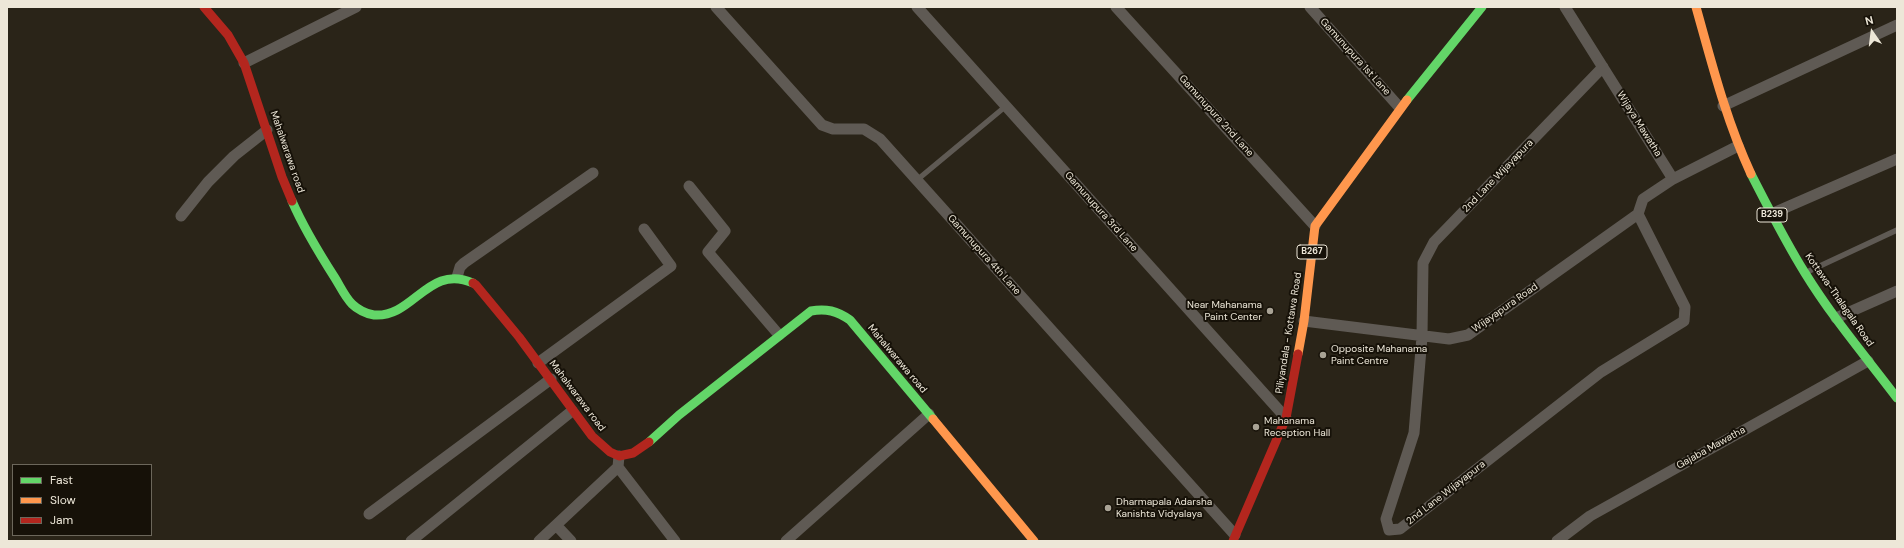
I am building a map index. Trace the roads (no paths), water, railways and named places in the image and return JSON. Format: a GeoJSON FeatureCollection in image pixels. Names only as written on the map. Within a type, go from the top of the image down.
{"type":"FeatureCollection","features":[{"type":"Feature","properties":{"kind":"street","name":"Mahalwarawa road"},"geometry":{"type":"LineString","coordinates":[[204,7],[228,35],[244,63],[282,177],[308,236],[351,303],[361,311],[373,315],[388,314],[439,282],[457,277],[468,279],[476,285],[538,363],[572,411],[592,436],[619,461],[651,441],[679,415],[810,312],[821,309],[840,312],[850,320],[1034,541]]}},
{"type":"Feature","properties":{"kind":"street"},"geometry":{"type":"LineString","coordinates":[[244,63],[356,7]]}},
{"type":"Feature","properties":{"kind":"street","name":"Gamunupura 4th Lane"},"geometry":{"type":"LineString","coordinates":[[716,7],[822,125],[834,129],[864,129],[880,139],[1234,538]]}},
{"type":"Feature","properties":{"kind":"street","name":"Gamunupura 3rd Lane"},"geometry":{"type":"LineString","coordinates":[[917,7],[1286,418]]}},
{"type":"Feature","properties":{"kind":"street","name":"Gamunupura 2nd Lane"},"geometry":{"type":"LineString","coordinates":[[1116,7],[1315,226]]}},
{"type":"Feature","properties":{"kind":"street","name":"Gamunupura 1st Lane"},"geometry":{"type":"LineString","coordinates":[[1310,7],[1400,108]]}},
{"type":"Feature","properties":{"kind":"street","name":"Wijaya Mawatha"},"geometry":{"type":"LineString","coordinates":[[1565,7],[1673,179]]}},
{"type":"Feature","properties":{"kind":"street","name":"Kottawa-Thalagala Road"},"geometry":{"type":"LineString","coordinates":[[1696,7],[1723,106],[1738,146],[1772,214],[1805,273],[1836,318],[1897,398]]}},
{"type":"Feature","properties":{"kind":"street","name":"Piliyandala - Kottawa Road"},"geometry":{"type":"LineString","coordinates":[[1234,538],[1286,418],[1304,320],[1315,226],[1400,108],[1476,10]]}},
{"type":"Feature","properties":{"kind":"street"},"geometry":{"type":"LineString","coordinates":[[1723,106],[1897,25]]}},
{"type":"Feature","properties":{"kind":"street","name":"2nd Lane Wijayapura"},"geometry":{"type":"LineString","coordinates":[[1603,67],[1434,242],[1423,263],[1422,337],[1414,433],[1386,519],[1389,530],[1400,529],[1601,372],[1684,321],[1684,307],[1638,214]]}},
{"type":"Feature","properties":{"kind":"street"},"geometry":{"type":"LineString","coordinates":[[181,216],[208,182],[234,156],[267,130]]}},
{"type":"Feature","properties":{"kind":"street"},"geometry":{"type":"LineString","coordinates":[[1638,214],[1643,199],[1673,179],[1738,146]]}},
{"type":"Feature","properties":{"kind":"street"},"geometry":{"type":"LineString","coordinates":[[1772,214],[1897,159]]}},
{"type":"Feature","properties":{"kind":"street"},"geometry":{"type":"LineString","coordinates":[[457,277],[460,267],[464,263],[593,173]]}},
{"type":"Feature","properties":{"kind":"street"},"geometry":{"type":"LineString","coordinates":[[689,186],[725,231],[708,252],[779,335]]}},
{"type":"Feature","properties":{"kind":"street","name":"Wijayapura Road"},"geometry":{"type":"LineString","coordinates":[[1304,320],[1422,337],[1449,339],[1468,335],[1638,214]]}},
{"type":"Feature","properties":{"kind":"street"},"geometry":{"type":"LineString","coordinates":[[538,363],[671,266],[644,229]]}},
{"type":"Feature","properties":{"kind":"street"},"geometry":{"type":"LineString","coordinates":[[1836,318],[1897,291]]}},
{"type":"Feature","properties":{"kind":"street","name":"Gajaba Mawatha"},"geometry":{"type":"LineString","coordinates":[[1557,541],[1590,516],[1868,360]]}},
{"type":"Feature","properties":{"kind":"street"},"geometry":{"type":"LineString","coordinates":[[369,514],[551,380]]}},
{"type":"Feature","properties":{"kind":"street"},"geometry":{"type":"LineString","coordinates":[[411,541],[572,411]]}},
{"type":"Feature","properties":{"kind":"street"},"geometry":{"type":"LineString","coordinates":[[786,541],[929,414]]}},
{"type":"Feature","properties":{"kind":"street"},"geometry":{"type":"LineString","coordinates":[[539,541],[619,461],[675,541]]}},
{"type":"Feature","properties":{"kind":"street"},"geometry":{"type":"LineString","coordinates":[[556,525],[571,541]]}},
{"type":"Feature","properties":{"kind":"lane"},"geometry":{"type":"LineString","coordinates":[[917,180],[1006,106]]}},
{"type":"Feature","properties":{"kind":"lane"},"geometry":{"type":"LineString","coordinates":[[1805,273],[1897,230]]}},
{"type":"Feature","properties":{"kind":"place","name":"Near Mahanama Paint Center"},"geometry":{"type":"Point","coordinates":[1270,311]}},
{"type":"Feature","properties":{"kind":"place","name":"Opposite Mahanama Paint Centre"},"geometry":{"type":"Point","coordinates":[1323,355]}},
{"type":"Feature","properties":{"kind":"place","name":"Mahanama Reception Hall"},"geometry":{"type":"Point","coordinates":[1256,427]}},
{"type":"Feature","properties":{"kind":"place","name":"Dharmapala Adarsha Kanishta Vidyalaya"},"geometry":{"type":"Point","coordinates":[1108,508]}}]}
